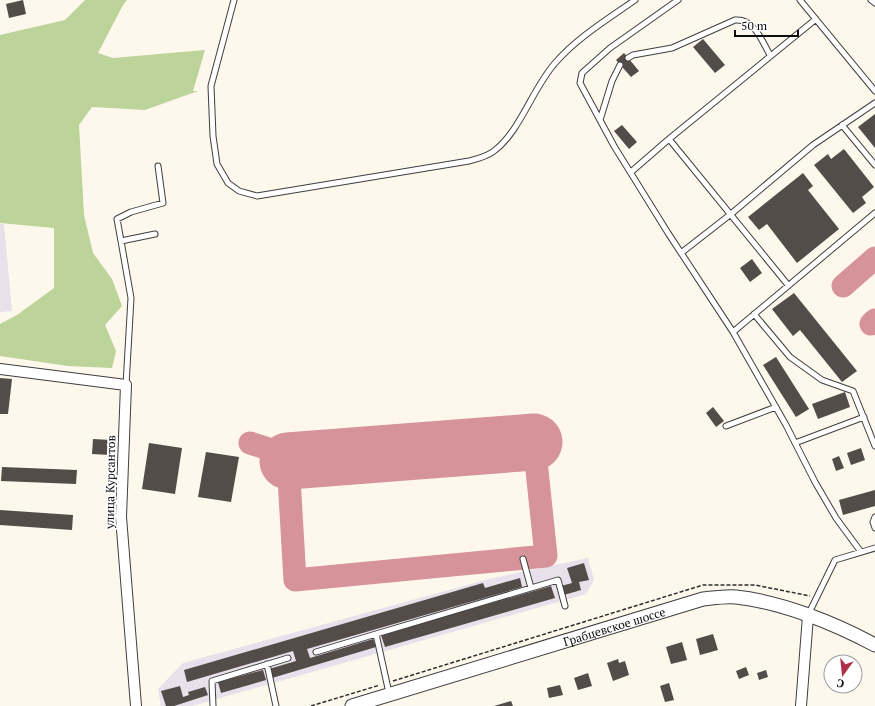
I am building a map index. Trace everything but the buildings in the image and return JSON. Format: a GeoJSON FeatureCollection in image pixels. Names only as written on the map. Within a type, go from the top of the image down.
{"type":"FeatureCollection","features":[{"type":"Feature","properties":{"kind":"street"},"geometry":{"type":"LineString","coordinates":[[0,369],[126,385]]}},
{"type":"Feature","properties":{"kind":"street","name":"улица Курсантов"},"geometry":{"type":"LineString","coordinates":[[126,385],[121,517],[136,706]]}},
{"type":"Feature","properties":{"kind":"street","name":"Грабцевское шоссе"},"geometry":{"type":"LineString","coordinates":[[352,706],[703,599],[735,597],[764,603],[808,616],[852,632],[875,645]]}},
{"type":"Feature","properties":{"kind":"street"},"geometry":{"type":"LineString","coordinates":[[801,706],[808,616]]}},
{"type":"Feature","properties":{"kind":"lane"},"geometry":{"type":"LineString","coordinates":[[234,0],[211,86],[212,136],[217,164],[228,183],[239,191],[257,196],[469,161],[493,152],[512,132],[539,83],[556,61],[586,34],[635,0]]}},
{"type":"Feature","properties":{"kind":"lane"},"geometry":{"type":"LineString","coordinates":[[678,0],[610,48],[582,72],[580,83],[631,172],[681,253],[733,332],[776,407],[815,482],[836,518],[861,552]]}},
{"type":"Feature","properties":{"kind":"lane"},"geometry":{"type":"LineString","coordinates":[[800,0],[875,91]]}},
{"type":"Feature","properties":{"kind":"lane"},"geometry":{"type":"LineString","coordinates":[[871,0],[875,3]]}},
{"type":"Feature","properties":{"kind":"lane"},"geometry":{"type":"LineString","coordinates":[[631,172],[770,55],[816,19]]}},
{"type":"Feature","properties":{"kind":"lane"},"geometry":{"type":"LineString","coordinates":[[628,58],[633,55],[672,48],[735,20],[740,20],[753,27],[770,55]]}},
{"type":"Feature","properties":{"kind":"lane"},"geometry":{"type":"LineString","coordinates":[[600,120],[612,81],[620,65]]}},
{"type":"Feature","properties":{"kind":"lane"},"geometry":{"type":"LineString","coordinates":[[681,253],[731,214],[813,145],[875,103]]}},
{"type":"Feature","properties":{"kind":"lane"},"geometry":{"type":"LineString","coordinates":[[842,125],[875,165]]}},
{"type":"Feature","properties":{"kind":"lane"},"geometry":{"type":"LineString","coordinates":[[669,139],[788,285]]}},
{"type":"Feature","properties":{"kind":"lane"},"geometry":{"type":"LineString","coordinates":[[126,385],[131,298],[117,219],[131,212],[163,203],[158,166]]}},
{"type":"Feature","properties":{"kind":"lane"},"geometry":{"type":"LineString","coordinates":[[733,332],[875,213]]}},
{"type":"Feature","properties":{"kind":"lane"},"geometry":{"type":"LineString","coordinates":[[121,241],[155,234]]}},
{"type":"Feature","properties":{"kind":"lane"},"geometry":{"type":"LineString","coordinates":[[754,314],[790,357],[822,380],[853,391],[875,446]]}},
{"type":"Feature","properties":{"kind":"lane"},"geometry":{"type":"LineString","coordinates":[[726,426],[776,407]]}},
{"type":"Feature","properties":{"kind":"lane"},"geometry":{"type":"LineString","coordinates":[[795,443],[864,417]]}},
{"type":"Feature","properties":{"kind":"lane"},"geometry":{"type":"LineString","coordinates":[[868,427],[875,424]]}},
{"type":"Feature","properties":{"kind":"lane"},"geometry":{"type":"LineString","coordinates":[[875,517],[873,522],[875,528]]}},
{"type":"Feature","properties":{"kind":"lane"},"geometry":{"type":"LineString","coordinates":[[808,616],[835,560],[875,548]]}},
{"type":"Feature","properties":{"kind":"lane"},"geometry":{"type":"LineString","coordinates":[[523,559],[531,588]]}},
{"type":"Feature","properties":{"kind":"lane"},"geometry":{"type":"LineString","coordinates":[[316,652],[558,580],[565,606]]}},
{"type":"Feature","properties":{"kind":"lane"},"geometry":{"type":"LineString","coordinates":[[376,634],[390,694]]}},
{"type":"Feature","properties":{"kind":"lane"},"geometry":{"type":"LineString","coordinates":[[213,706],[212,680],[288,658]]}},
{"type":"Feature","properties":{"kind":"lane"},"geometry":{"type":"LineString","coordinates":[[267,664],[276,706]]}},
{"type":"Feature","properties":{"kind":"shaded area"},"geometry":{"type":"Polygon","coordinates":[[[0,224],[4,224],[12,311],[0,312],[0,224]]]}},
{"type":"Feature","properties":{"kind":"shaded area"},"geometry":{"type":"Polygon","coordinates":[[[588,558],[594,580],[586,594],[192,706],[161,706],[158,689],[183,663],[489,579],[588,558]]]}},
{"type":"Feature","properties":{"kind":"green space"},"geometry":{"type":"Polygon","coordinates":[[[85,0],[127,0],[98,53],[113,58],[205,50],[193,91],[198,91],[145,110],[92,107],[79,125],[84,215],[93,253],[112,279],[122,306],[105,325],[116,351],[112,368],[68,366],[0,356],[0,324],[17,315],[54,288],[54,228],[0,223],[0,35],[65,20],[85,0]]]}},
{"type":"Feature","properties":{"kind":"taxiway"},"geometry":{"type":"LineString","coordinates":[[843,286],[875,258]]}},
{"type":"Feature","properties":{"kind":"taxiway"},"geometry":{"type":"LineString","coordinates":[[871,324],[875,320]]}},
{"type":"Feature","properties":{"kind":"taxiway"},"geometry":{"type":"LineString","coordinates":[[250,443],[278,452],[288,461],[295,580],[546,556],[534,442]]}},
{"type":"Feature","properties":{"kind":"runway"},"geometry":{"type":"LineString","coordinates":[[288,461],[534,442]]}}]}
